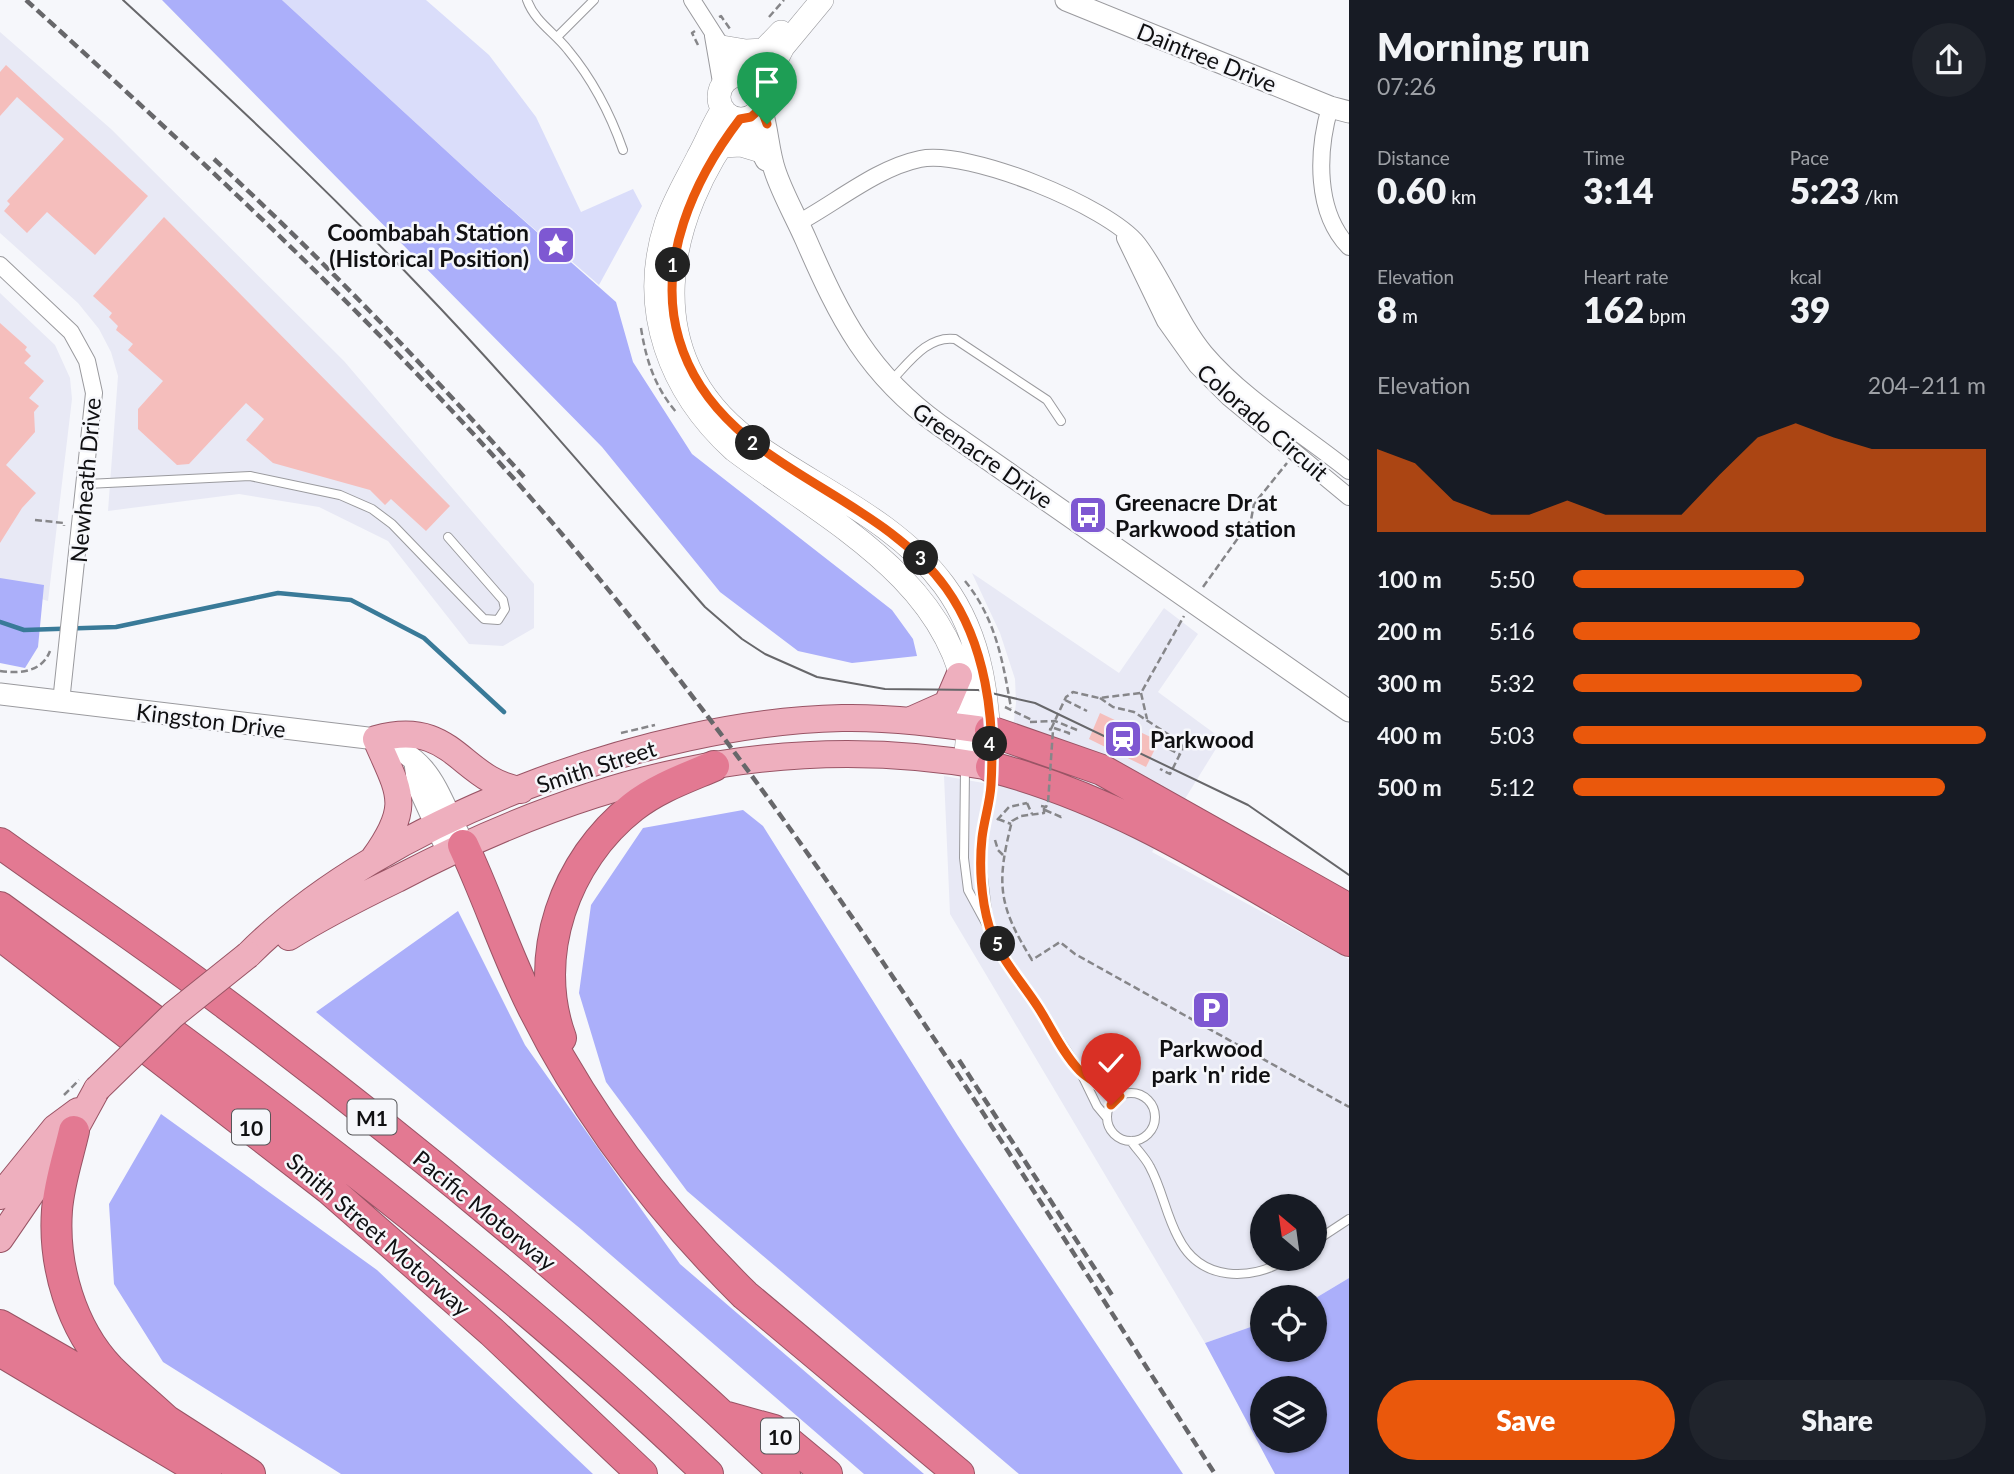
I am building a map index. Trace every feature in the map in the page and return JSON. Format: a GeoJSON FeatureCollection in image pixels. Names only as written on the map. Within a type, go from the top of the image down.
{"type":"FeatureCollection","features":[{"type":"Feature","properties":{"kind":"highway"},"geometry":{"type":"LineString","coordinates":[[988,722],[1102,770],[1349,909]]}},
{"type":"Feature","properties":{"kind":"highway"},"geometry":{"type":"LineString","coordinates":[[978,764],[1069,790],[1118,811],[1349,941]]}},
{"type":"Feature","properties":{"kind":"highway"},"geometry":{"type":"LineString","coordinates":[[571,1078],[554,1015],[550,972],[558,919],[573,880],[598,842],[634,806],[667,786],[714,766]]}},
{"type":"Feature","properties":{"kind":"highway"},"geometry":{"type":"LineString","coordinates":[[449,836],[571,1078],[632,1169],[713,1263],[783,1329],[959,1474]]}},
{"type":"Feature","properties":{"kind":"highway","name":"Pacific Motorway"},"geometry":{"type":"LineString","coordinates":[[0,842],[222,1001],[358,1105],[597,1303],[785,1474]]}},
{"type":"Feature","properties":{"kind":"highway","name":"M1"},"geometry":{"type":"LineString","coordinates":[[0,906],[278,1110],[410,1214],[562,1342],[708,1474]]}},
{"type":"Feature","properties":{"kind":"highway","name":"Smith Street Motorway"},"geometry":{"type":"LineString","coordinates":[[0,935],[339,1198],[492,1332],[642,1474]]}},
{"type":"Feature","properties":{"kind":"highway"},"geometry":{"type":"LineString","coordinates":[[74,1131],[57,1207],[58,1250],[66,1290],[84,1332],[102,1359],[166,1420]]}},
{"type":"Feature","properties":{"kind":"highway"},"geometry":{"type":"LineString","coordinates":[[0,1325],[166,1420],[250,1474]]}},
{"type":"Feature","properties":{"kind":"highway"},"geometry":{"type":"LineString","coordinates":[[3,1353],[206,1474]]}},
{"type":"Feature","properties":{"kind":"highway","name":"10"},"geometry":{"type":"LineString","coordinates":[[724,1416],[774,1430],[827,1474]]}},
{"type":"Feature","properties":{"kind":"main road"},"geometry":{"type":"LineString","coordinates":[[808,0],[765,50],[722,146],[682,225],[672,274],[678,338],[695,376],[716,409],[747,438],[893,535],[934,573],[962,615],[977,650],[985,682],[988,722],[978,764]]}},
{"type":"Feature","properties":{"kind":"main road"},"geometry":{"type":"LineString","coordinates":[[822,0],[742,98],[676,198],[657,266],[657,313],[664,344],[676,377],[700,416],[734,450],[870,550],[919,595],[944,633],[967,704],[988,722]]}},
{"type":"Feature","properties":{"kind":"main road"},"geometry":{"type":"LineString","coordinates":[[717,41],[746,51],[765,50]]}},
{"type":"Feature","properties":{"kind":"main road"},"geometry":{"type":"LineString","coordinates":[[722,146],[741,145],[768,161]]}},
{"type":"Feature","properties":{"kind":"main road"},"geometry":{"type":"LineString","coordinates":[[909,721],[947,704],[959,676]]}},
{"type":"Feature","properties":{"kind":"main road","name":"Smith Street"},"geometry":{"type":"LineString","coordinates":[[248,955],[279,943],[521,790],[630,752],[733,728],[843,718],[988,722]]}},
{"type":"Feature","properties":{"kind":"main road"},"geometry":{"type":"LineString","coordinates":[[372,861],[392,833],[399,799],[395,780],[376,739],[400,732],[434,739],[459,753],[495,783],[521,790]]}},
{"type":"Feature","properties":{"kind":"main road","name":"Smith Street"},"geometry":{"type":"LineString","coordinates":[[0,1196],[55,1128],[92,1096],[173,1015],[248,955],[274,929],[372,861],[449,836],[531,816],[614,787],[667,773],[831,753],[900,755],[978,764]]}},
{"type":"Feature","properties":{"kind":"main road","name":"Smith Street"},"geometry":{"type":"LineString","coordinates":[[0,1239],[74,1131],[92,1096]]}},
{"type":"Feature","properties":{"kind":"street"},"geometry":{"type":"LineString","coordinates":[[692,0],[717,41],[742,98]]}},
{"type":"Feature","properties":{"kind":"street","name":"Daintree Drive"},"geometry":{"type":"LineString","coordinates":[[1066,0],[1340,110]]}},
{"type":"Feature","properties":{"kind":"street"},"geometry":{"type":"LineString","coordinates":[[717,41],[742,98]]}},
{"type":"Feature","properties":{"kind":"street","name":"Greenacre Drive"},"geometry":{"type":"LineString","coordinates":[[742,98],[768,161],[845,325],[888,384],[929,418],[1349,711]]}},
{"type":"Feature","properties":{"kind":"street"},"geometry":{"type":"LineString","coordinates":[[1340,110],[1324,138],[1323,198],[1331,224],[1349,247]]}},
{"type":"Feature","properties":{"kind":"street","name":"Colorado Circuit"},"geometry":{"type":"LineString","coordinates":[[798,223],[895,167],[934,157],[970,160],[1088,207],[1112,220],[1137,243],[1185,324],[1217,366],[1349,471]]}},
{"type":"Feature","properties":{"kind":"street","name":"Colorado Circuit"},"geometry":{"type":"LineString","coordinates":[[1124,233],[1143,278],[1185,351],[1211,382],[1349,497]]}},
{"type":"Feature","properties":{"kind":"street","name":"Newheath Drive"},"geometry":{"type":"LineString","coordinates":[[0,265],[71,332],[87,361],[94,393],[73,604],[58,655],[61,702]]}},
{"type":"Feature","properties":{"kind":"street","name":"Kingston Drive"},"geometry":{"type":"LineString","coordinates":[[0,694],[376,739],[402,751],[434,779],[449,836]]}},
{"type":"Feature","properties":{"kind":"lane"},"geometry":{"type":"LineString","coordinates":[[527,0],[537,20],[558,37],[598,92],[623,150]]}},
{"type":"Feature","properties":{"kind":"lane"},"geometry":{"type":"LineString","coordinates":[[558,37],[594,0]]}},
{"type":"Feature","properties":{"kind":"lane"},"geometry":{"type":"LineString","coordinates":[[888,384],[922,349],[939,339],[955,339],[1047,400],[1061,421]]}},
{"type":"Feature","properties":{"kind":"lane"},"geometry":{"type":"LineString","coordinates":[[87,484],[250,476],[340,495],[372,509],[392,524],[478,613],[490,621],[498,620],[505,609],[503,600],[448,537]]}},
{"type":"Feature","properties":{"kind":"lane"},"geometry":{"type":"LineString","coordinates":[[978,764],[981,860],[989,926]]}},
{"type":"Feature","properties":{"kind":"lane"},"geometry":{"type":"LineString","coordinates":[[978,764],[965,881],[1000,949],[1080,1071],[1085,1087],[1117,1137],[1131,1141],[1150,1167],[1182,1244],[1203,1265],[1223,1273],[1249,1275],[1263,1271]]}},
{"type":"Feature","properties":{"kind":"lane"},"geometry":{"type":"LineString","coordinates":[[1080,1071],[1120,1096],[1139,1095],[1154,1110],[1150,1131],[1131,1141]]}},
{"type":"Feature","properties":{"kind":"lane"},"geometry":{"type":"LineString","coordinates":[[1107,1118],[1111,1105],[1120,1096]]}},
{"type":"Feature","properties":{"kind":"lane"},"geometry":{"type":"LineString","coordinates":[[1327,1233],[1349,1219]]}},
{"type":"Feature","properties":{"kind":"path"},"geometry":{"type":"LineString","coordinates":[[640,325],[645,359],[664,399],[678,415]]}},
{"type":"Feature","properties":{"kind":"path"},"geometry":{"type":"LineString","coordinates":[[1147,719],[1141,693],[1192,602],[1251,520],[1254,504],[1296,453]]}},
{"type":"Feature","properties":{"kind":"path"},"geometry":{"type":"LineString","coordinates":[[35,520],[64,523],[63,534]]}},
{"type":"Feature","properties":{"kind":"path"},"geometry":{"type":"LineString","coordinates":[[0,671],[32,670],[58,655]]}},
{"type":"Feature","properties":{"kind":"path"},"geometry":{"type":"LineString","coordinates":[[1054,727],[1065,700],[1073,692],[1099,698],[1113,707],[1134,712],[1147,719],[1180,742],[1183,748],[1170,774],[1160,769]]}},
{"type":"Feature","properties":{"kind":"path"},"geometry":{"type":"LineString","coordinates":[[1099,698],[1141,693]]}},
{"type":"Feature","properties":{"kind":"path"},"geometry":{"type":"LineString","coordinates":[[1065,700],[1087,710]]}},
{"type":"Feature","properties":{"kind":"path"},"geometry":{"type":"LineString","coordinates":[[1028,725],[1031,720]]}},
{"type":"Feature","properties":{"kind":"path"},"geometry":{"type":"LineString","coordinates":[[988,722],[1055,721],[1077,730]]}},
{"type":"Feature","properties":{"kind":"path"},"geometry":{"type":"LineString","coordinates":[[610,738],[635,728],[660,724]]}},
{"type":"Feature","properties":{"kind":"path"},"geometry":{"type":"LineString","coordinates":[[1061,817],[1041,806],[1046,807],[1048,803],[1053,730],[1049,729],[1054,727],[1069,733]]}},
{"type":"Feature","properties":{"kind":"path"},"geometry":{"type":"LineString","coordinates":[[1169,749],[1180,754]]}},
{"type":"Feature","properties":{"kind":"path"},"geometry":{"type":"LineString","coordinates":[[996,824],[1009,807],[1028,801],[1032,814]]}},
{"type":"Feature","properties":{"kind":"path"},"geometry":{"type":"LineString","coordinates":[[1045,810],[1017,817],[1011,824],[1005,857],[1002,900],[1005,911],[1032,960],[1060,942],[1075,954],[1349,1107]]}},
{"type":"Feature","properties":{"kind":"path"},"geometry":{"type":"LineString","coordinates":[[998,819],[1011,824]]}},
{"type":"Feature","properties":{"kind":"path"},"geometry":{"type":"LineString","coordinates":[[994,831],[998,850],[1005,857]]}},
{"type":"Feature","properties":{"kind":"shaded area"},"geometry":{"type":"Polygon","coordinates":[[[162,0],[282,0],[479,181],[616,302],[633,362],[692,454],[892,610],[913,639],[917,656],[852,663],[798,651],[720,592],[602,447],[162,0]]]}},
{"type":"Feature","properties":{"kind":"shaded area"},"geometry":{"type":"Polygon","coordinates":[[[282,0],[426,0],[489,55],[536,117],[581,212],[633,189],[642,206],[599,285],[479,181],[282,0]]]}},
{"type":"Feature","properties":{"kind":"shaded area"},"geometry":{"type":"Polygon","coordinates":[[[0,32],[111,129],[344,361],[534,584],[534,628],[503,646],[469,644],[388,541],[319,507],[239,494],[108,511],[118,376],[111,352],[99,329],[78,303],[0,233],[0,32]]]}},
{"type":"Feature","properties":{"kind":"shaded area"},"geometry":{"type":"Polygon","coordinates":[[[0,293],[55,345],[70,378],[72,399],[48,601],[0,587],[0,293]]]}},
{"type":"Feature","properties":{"kind":"shaded area"},"geometry":{"type":"Polygon","coordinates":[[[972,573],[1119,673],[1164,608],[1198,634],[1158,692],[1222,739],[1152,852],[1349,959],[1349,1278],[1327,1291],[1327,1285],[1250,1285],[1250,1327],[1205,1343],[950,914],[944,776],[1006,787],[1016,703],[1015,679],[1000,633],[972,573]]]}},
{"type":"Feature","properties":{"kind":"shaded area"},"geometry":{"type":"Polygon","coordinates":[[[0,578],[44,585],[38,647],[25,668],[0,663],[0,578]]]}},
{"type":"Feature","properties":{"kind":"shaded area"},"geometry":{"type":"Polygon","coordinates":[[[743,810],[763,826],[958,1136],[1183,1474],[1019,1474],[687,1191],[606,1082],[579,993],[591,905],[643,828],[743,810]]]}},
{"type":"Feature","properties":{"kind":"shaded area"},"geometry":{"type":"Polygon","coordinates":[[[458,911],[525,1045],[680,1264],[924,1474],[864,1474],[582,1230],[316,1012],[458,911]]]}},
{"type":"Feature","properties":{"kind":"shaded area"},"geometry":{"type":"Polygon","coordinates":[[[161,1114],[377,1270],[593,1474],[341,1474],[163,1362],[114,1284],[109,1204],[161,1114]]]}},
{"type":"Feature","properties":{"kind":"shaded area"},"geometry":{"type":"Polygon","coordinates":[[[1349,1278],[1349,1474],[1275,1474],[1264,1453],[1327,1453],[1327,1376],[1250,1376],[1250,1427],[1205,1343],[1250,1327],[1250,1362],[1327,1362],[1327,1291],[1349,1278]]]}},
{"type":"Feature","properties":{"kind":"building"},"geometry":{"type":"Polygon","coordinates":[[[6,65],[148,196],[95,255],[47,212],[27,233],[4,211],[10,204],[7,201],[64,139],[17,97],[0,116],[0,72],[6,65]]]}},
{"type":"Feature","properties":{"kind":"building"},"geometry":{"type":"Polygon","coordinates":[[[164,217],[450,506],[426,531],[391,499],[385,505],[370,490],[273,463],[246,440],[264,419],[246,403],[189,464],[177,465],[138,429],[138,409],[163,381],[128,350],[133,344],[116,330],[118,326],[109,317],[112,313],[93,296],[164,217]]]}},
{"type":"Feature","properties":{"kind":"building"},"geometry":{"type":"Polygon","coordinates":[[[0,323],[27,347],[25,350],[31,356],[24,363],[44,381],[29,398],[39,406],[34,412],[35,432],[6,465],[36,493],[22,508],[0,543],[0,323]]]}},
{"type":"Feature","properties":{"kind":"building"},"geometry":{"type":"Polygon","coordinates":[[[1100,713],[1159,741],[1146,767],[1089,739],[1100,713]]]}},
{"type":"Feature","properties":{"kind":"waterway"},"geometry":{"type":"LineString","coordinates":[[0,622],[24,630],[116,627],[278,593],[351,600],[424,638],[504,712]]}},
{"type":"Feature","properties":{"kind":"tram line"},"geometry":{"type":"LineString","coordinates":[[123,0],[274,141],[384,250],[493,365],[705,607],[742,639],[765,654],[817,677],[885,689],[978,690],[1035,703],[1248,805],[1349,875]]}},
{"type":"Feature","properties":{"kind":"railway"},"geometry":{"type":"LineString","coordinates":[[26,0],[306,261],[440,398],[567,540],[657,650],[826,879],[906,996],[1215,1474]]}},
{"type":"Feature","properties":{"kind":"railway"},"geometry":{"type":"LineString","coordinates":[[214,159],[373,314],[524,477]]}},
{"type":"Feature","properties":{"kind":"railway"},"geometry":{"type":"LineString","coordinates":[[959,1060],[1112,1295]]}},
{"type":"Feature","properties":{"kind":"place","name":"Coombabah Station (Historical Position)"},"geometry":{"type":"Point","coordinates":[556,245]}},
{"type":"Feature","properties":{"kind":"place","name":"Greenacre Dr at Parkwood station"},"geometry":{"type":"Point","coordinates":[1088,515]}},
{"type":"Feature","properties":{"kind":"place","name":"Parkwood"},"geometry":{"type":"Point","coordinates":[1123,739]}},
{"type":"Feature","properties":{"kind":"place","name":"Parkwood park 'n' ride"},"geometry":{"type":"Point","coordinates":[1211,1010]}},
{"type":"Feature","properties":{"kind":"route"},"geometry":{"type":"LineString","coordinates":[[767,124],[761,108],[757,114],[740,119],[711,165],[682,225],[672,274],[678,338],[705,394],[730,424],[768,453],[905,544],[926,563],[953,599],[971,633],[985,682],[990,731],[991,787],[981,860],[989,926],[1000,949],[1080,1071],[1120,1096],[1111,1105]]}}]}
